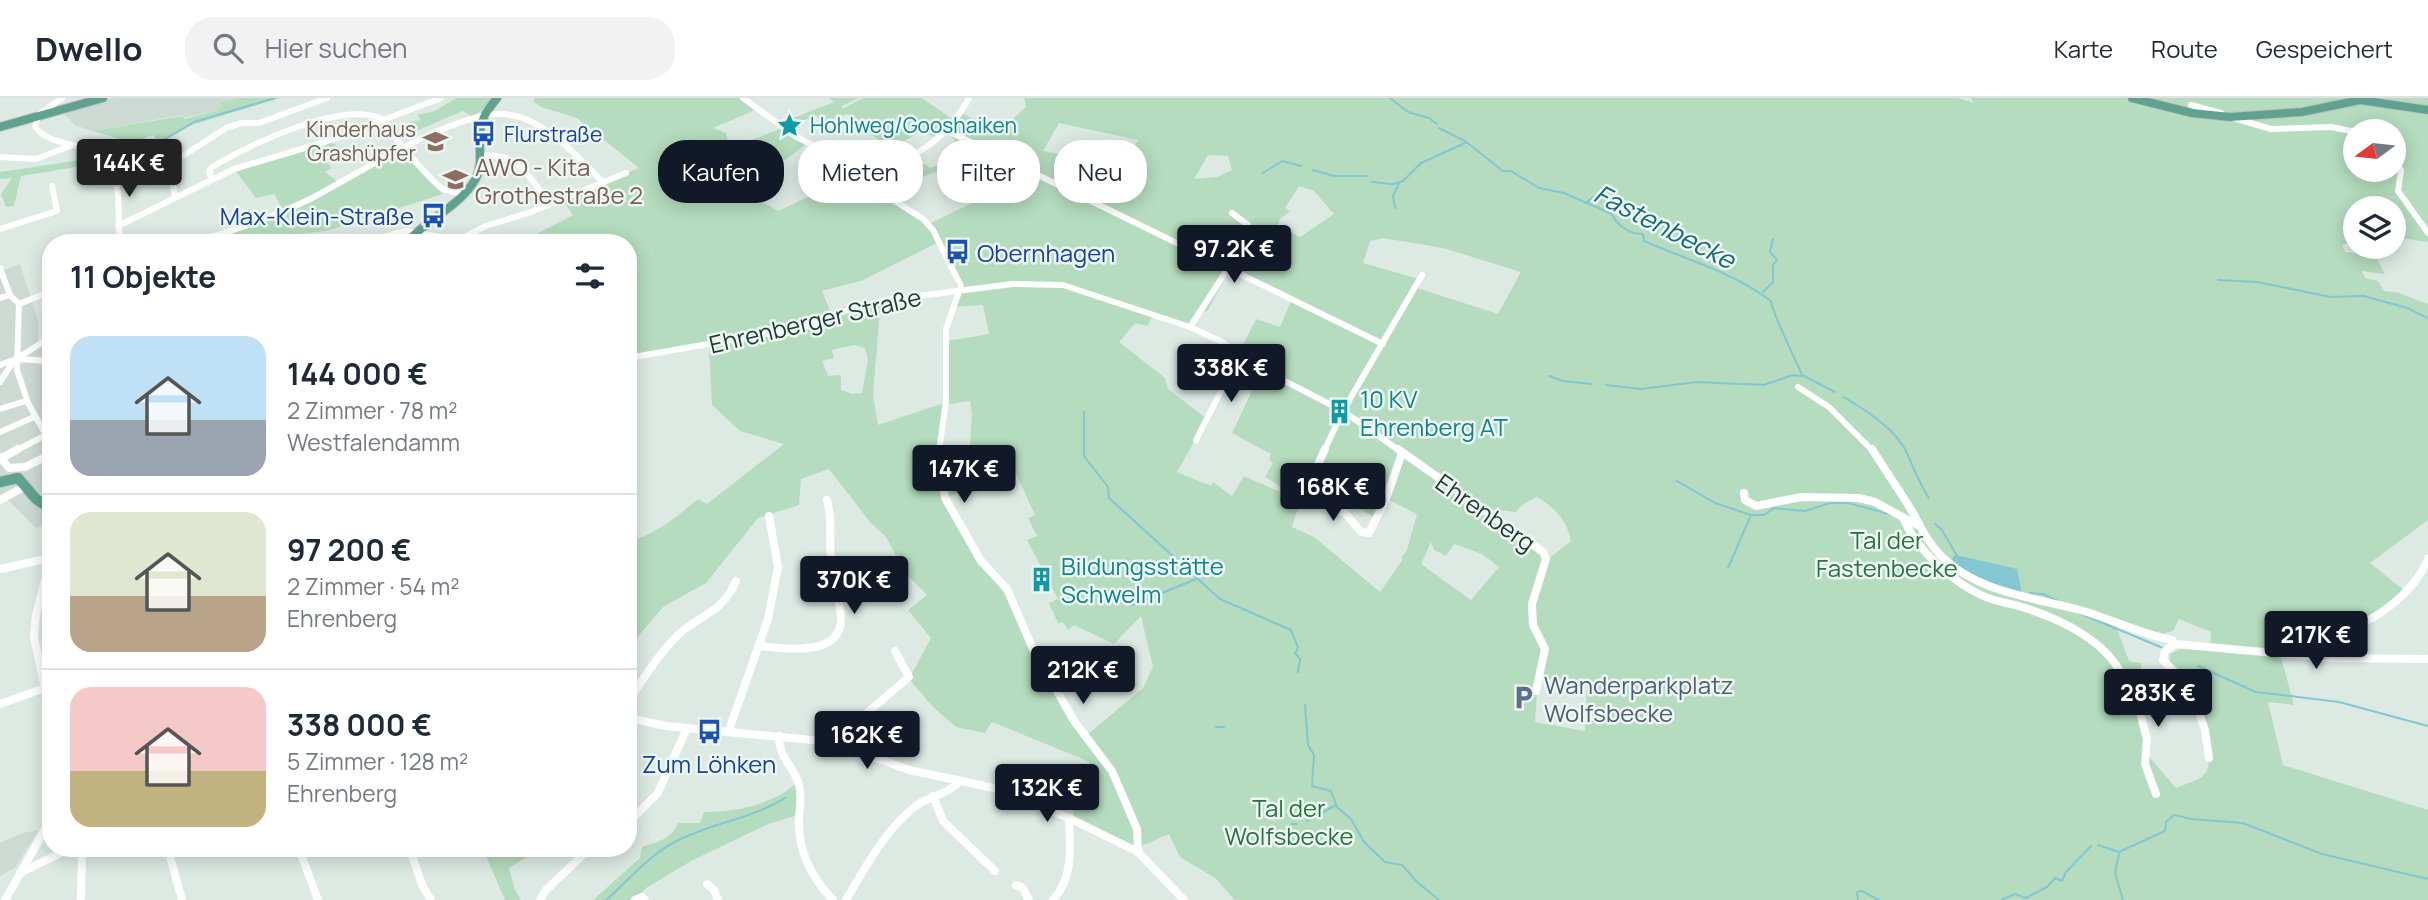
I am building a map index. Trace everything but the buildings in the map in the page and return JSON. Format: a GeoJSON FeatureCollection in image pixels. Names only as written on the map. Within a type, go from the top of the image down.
{"type":"FeatureCollection","features":[{"type":"Feature","properties":{"kind":"main road"},"geometry":{"type":"LineString","coordinates":[[0,127],[61,102],[103,98]]}},
{"type":"Feature","properties":{"kind":"main road"},"geometry":{"type":"LineString","coordinates":[[416,232],[464,194],[477,175],[481,156],[478,132],[485,114],[497,98]]}},
{"type":"Feature","properties":{"kind":"main road"},"geometry":{"type":"LineString","coordinates":[[2132,98],[2192,113],[2227,116],[2308,111],[2360,100],[2428,110]]}},
{"type":"Feature","properties":{"kind":"main road"},"geometry":{"type":"LineString","coordinates":[[0,482],[12,477],[18,478],[24,487],[42,502]]}},
{"type":"Feature","properties":{"kind":"street"},"geometry":{"type":"LineString","coordinates":[[113,174],[171,164],[228,127],[242,123],[259,123],[327,98]]}},
{"type":"Feature","properties":{"kind":"street"},"geometry":{"type":"LineString","coordinates":[[118,226],[234,169],[325,142],[385,121],[406,109],[441,98]]}},
{"type":"Feature","properties":{"kind":"street"},"geometry":{"type":"LineString","coordinates":[[743,98],[802,140]]}},
{"type":"Feature","properties":{"kind":"street"},"geometry":{"type":"LineString","coordinates":[[923,148],[948,131],[969,98]]}},
{"type":"Feature","properties":{"kind":"street"},"geometry":{"type":"LineString","coordinates":[[2191,105],[2269,128],[2296,130],[2325,125],[2343,129]]}},
{"type":"Feature","properties":{"kind":"street"},"geometry":{"type":"LineString","coordinates":[[212,180],[209,169],[290,125],[322,114],[351,109],[371,110],[385,121],[406,149],[446,190],[464,194]]}},
{"type":"Feature","properties":{"kind":"street"},"geometry":{"type":"LineString","coordinates":[[47,110],[35,127],[41,135],[103,158],[109,163],[113,174],[119,234]]}},
{"type":"Feature","properties":{"kind":"street"},"geometry":{"type":"LineString","coordinates":[[218,234],[273,216],[406,149],[485,114],[507,115],[538,124],[602,181]]}},
{"type":"Feature","properties":{"kind":"street"},"geometry":{"type":"LineString","coordinates":[[948,131],[1383,344]]}},
{"type":"Feature","properties":{"kind":"street"},"geometry":{"type":"LineString","coordinates":[[0,157],[28,160],[56,154],[70,146]]}},
{"type":"Feature","properties":{"kind":"street"},"geometry":{"type":"LineString","coordinates":[[481,156],[502,153],[511,157],[539,189]]}},
{"type":"Feature","properties":{"kind":"street"},"geometry":{"type":"LineString","coordinates":[[171,164],[175,198]]}},
{"type":"Feature","properties":{"kind":"street"},"geometry":{"type":"LineString","coordinates":[[470,234],[626,173]]}},
{"type":"Feature","properties":{"kind":"street"},"geometry":{"type":"LineString","coordinates":[[2399,182],[2398,191],[2428,233]]}},
{"type":"Feature","properties":{"kind":"street"},"geometry":{"type":"LineString","coordinates":[[0,229],[57,211],[52,186]]}},
{"type":"Feature","properties":{"kind":"street"},"geometry":{"type":"LineString","coordinates":[[898,203],[923,219],[933,230],[961,290],[946,329],[946,401],[938,446],[945,498],[981,561],[1007,589],[1033,649],[1074,722],[1112,771],[1137,829],[1138,852]]}},
{"type":"Feature","properties":{"kind":"street"},"geometry":{"type":"LineString","coordinates":[[1190,327],[1225,274],[1223,258],[1248,225],[1233,214]]}},
{"type":"Feature","properties":{"kind":"street"},"geometry":{"type":"LineString","coordinates":[[391,234],[426,234]]}},
{"type":"Feature","properties":{"kind":"street"},"geometry":{"type":"LineString","coordinates":[[0,268],[10,295],[19,304],[16,359],[26,401],[42,429]]}},
{"type":"Feature","properties":{"kind":"street"},"geometry":{"type":"LineString","coordinates":[[1402,453],[1381,510],[1369,533],[1364,534],[1345,513],[1305,493],[1343,411],[1422,275]]}},
{"type":"Feature","properties":{"kind":"street","name":"Ehrenberg"},"geometry":{"type":"LineString","coordinates":[[961,290],[1030,283],[1063,285],[1190,327],[1222,342],[1239,356],[1343,411],[1543,552],[1546,559],[1529,614],[1534,632],[1545,649],[1536,691]]}},
{"type":"Feature","properties":{"kind":"street","name":"Ehrenberger Straße"},"geometry":{"type":"LineString","coordinates":[[637,356],[805,327],[850,309],[880,301],[961,290]]}},
{"type":"Feature","properties":{"kind":"street"},"geometry":{"type":"LineString","coordinates":[[0,298],[10,295]]}},
{"type":"Feature","properties":{"kind":"street"},"geometry":{"type":"LineString","coordinates":[[19,304],[42,295]]}},
{"type":"Feature","properties":{"kind":"street"},"geometry":{"type":"LineString","coordinates":[[0,365],[16,359],[42,343]]}},
{"type":"Feature","properties":{"kind":"street"},"geometry":{"type":"LineString","coordinates":[[1196,440],[1239,356]]}},
{"type":"Feature","properties":{"kind":"street"},"geometry":{"type":"LineString","coordinates":[[16,359],[42,360]]}},
{"type":"Feature","properties":{"kind":"street"},"geometry":{"type":"LineString","coordinates":[[0,382],[16,359]]}},
{"type":"Feature","properties":{"kind":"street"},"geometry":{"type":"LineString","coordinates":[[1798,387],[1829,407],[1869,445],[1925,539],[1944,559],[1994,589],[2083,611],[2145,635],[2172,640]]}},
{"type":"Feature","properties":{"kind":"street"},"geometry":{"type":"LineString","coordinates":[[0,409],[26,401]]}},
{"type":"Feature","properties":{"kind":"street"},"geometry":{"type":"LineString","coordinates":[[0,432],[34,417]]}},
{"type":"Feature","properties":{"kind":"street"},"geometry":{"type":"LineString","coordinates":[[42,437],[1,458],[9,468],[25,467],[42,458]]}},
{"type":"Feature","properties":{"kind":"street"},"geometry":{"type":"LineString","coordinates":[[12,477],[18,467]]}},
{"type":"Feature","properties":{"kind":"street"},"geometry":{"type":"LineString","coordinates":[[0,500],[24,487]]}},
{"type":"Feature","properties":{"kind":"street"},"geometry":{"type":"LineString","coordinates":[[1744,493],[1745,500],[1756,506],[1801,497],[1859,498],[1875,502],[1919,526]]}},
{"type":"Feature","properties":{"kind":"street"},"geometry":{"type":"LineString","coordinates":[[761,646],[804,650],[828,641],[839,630],[827,500]]}},
{"type":"Feature","properties":{"kind":"street"},"geometry":{"type":"LineString","coordinates":[[729,730],[761,646],[778,567],[769,516]]}},
{"type":"Feature","properties":{"kind":"street"},"geometry":{"type":"LineString","coordinates":[[1903,518],[1920,545],[1980,595],[2027,608],[2072,628],[2108,654],[2135,697],[2147,739],[2145,764],[2156,794]]}},
{"type":"Feature","properties":{"kind":"street"},"geometry":{"type":"LineString","coordinates":[[0,569],[42,559]]}},
{"type":"Feature","properties":{"kind":"street"},"geometry":{"type":"LineString","coordinates":[[2330,658],[2316,650],[2316,645],[2337,637],[2385,610],[2425,572],[2428,559]]}},
{"type":"Feature","properties":{"kind":"street"},"geometry":{"type":"LineString","coordinates":[[637,690],[676,636],[702,617],[716,613],[730,597],[736,581]]}},
{"type":"Feature","properties":{"kind":"street"},"geometry":{"type":"LineString","coordinates":[[42,592],[34,637],[42,668]]}},
{"type":"Feature","properties":{"kind":"street"},"geometry":{"type":"LineString","coordinates":[[2209,758],[2205,733],[2191,692],[2183,678],[2163,660],[2168,648],[2189,644],[2330,658],[2428,659]]}},
{"type":"Feature","properties":{"kind":"street"},"geometry":{"type":"LineString","coordinates":[[833,742],[909,677],[895,651]]}},
{"type":"Feature","properties":{"kind":"street"},"geometry":{"type":"LineString","coordinates":[[0,704],[42,690]]}},
{"type":"Feature","properties":{"kind":"street"},"geometry":{"type":"LineString","coordinates":[[637,720],[687,728],[833,742],[909,770],[994,788],[1069,818],[1138,852],[1184,900]]}},
{"type":"Feature","properties":{"kind":"street"},"geometry":{"type":"LineString","coordinates":[[637,814],[652,800],[669,776],[687,728]]}},
{"type":"Feature","properties":{"kind":"street"},"geometry":{"type":"LineString","coordinates":[[779,736],[780,756],[798,779],[801,789],[799,830],[804,856],[814,878],[832,900]]}},
{"type":"Feature","properties":{"kind":"street"},"geometry":{"type":"LineString","coordinates":[[846,900],[870,862],[911,810],[933,796],[957,786],[960,781]]}},
{"type":"Feature","properties":{"kind":"street"},"geometry":{"type":"LineString","coordinates":[[933,796],[943,821],[995,871]]}},
{"type":"Feature","properties":{"kind":"street"},"geometry":{"type":"LineString","coordinates":[[1053,900],[1062,891],[1068,878],[1069,818]]}},
{"type":"Feature","properties":{"kind":"street"},"geometry":{"type":"LineString","coordinates":[[5,900],[42,834]]}},
{"type":"Feature","properties":{"kind":"street"},"geometry":{"type":"LineString","coordinates":[[19,873],[52,857]]}},
{"type":"Feature","properties":{"kind":"street"},"geometry":{"type":"LineString","coordinates":[[81,900],[82,857]]}},
{"type":"Feature","properties":{"kind":"street"},"geometry":{"type":"LineString","coordinates":[[170,857],[183,900]]}},
{"type":"Feature","properties":{"kind":"street"},"geometry":{"type":"LineString","coordinates":[[302,857],[318,900]]}},
{"type":"Feature","properties":{"kind":"street"},"geometry":{"type":"LineString","coordinates":[[413,857],[422,885],[431,900]]}},
{"type":"Feature","properties":{"kind":"street"},"geometry":{"type":"LineString","coordinates":[[540,900],[545,891],[581,857]]}},
{"type":"Feature","properties":{"kind":"street"},"geometry":{"type":"LineString","coordinates":[[707,884],[714,890],[718,900]]}},
{"type":"Feature","properties":{"kind":"street"},"geometry":{"type":"LineString","coordinates":[[1016,885],[1022,887],[1029,900]]}},
{"type":"Feature","properties":{"kind":"shaded area"},"geometry":{"type":"Polygon","coordinates":[[[114,98],[237,98],[221,102],[220,110],[92,131],[75,125],[60,110],[114,98]]]}},
{"type":"Feature","properties":{"kind":"shaded area"},"geometry":{"type":"Polygon","coordinates":[[[20,264],[38,321],[38,343],[42,344],[42,526],[36,528],[5,497],[0,499],[0,272],[20,264]]]}},
{"type":"Feature","properties":{"kind":"shaded area"},"geometry":{"type":"Polygon","coordinates":[[[38,831],[15,868],[0,876],[0,843],[25,832],[38,831]]]}},
{"type":"Feature","properties":{"kind":"green space"},"geometry":{"type":"Polygon","coordinates":[[[238,98],[280,98],[192,125],[160,143],[153,135],[149,136],[130,152],[121,152],[131,142],[92,131],[183,116],[184,119],[220,110],[221,102],[238,98]]]}},
{"type":"Feature","properties":{"kind":"green space"},"geometry":{"type":"Polygon","coordinates":[[[456,98],[491,98],[480,112],[471,116],[463,111],[416,131],[410,122],[421,120],[417,115],[435,111],[456,98]]]}},
{"type":"Feature","properties":{"kind":"green space"},"geometry":{"type":"Polygon","coordinates":[[[535,98],[741,98],[755,110],[713,128],[726,133],[728,140],[658,140],[658,203],[764,203],[778,211],[798,202],[897,203],[929,224],[972,203],[1040,203],[1040,140],[955,140],[948,132],[960,113],[997,133],[1026,107],[1024,98],[1959,98],[1974,103],[1971,98],[2428,98],[2428,242],[2406,239],[2406,196],[2343,196],[2343,259],[2377,259],[2385,274],[2362,271],[2365,278],[2378,281],[2384,291],[2396,292],[2428,304],[2428,520],[2370,563],[2406,592],[2383,610],[2315,645],[2311,656],[2210,644],[2211,632],[2179,619],[2173,631],[2154,636],[2116,626],[2129,661],[2141,663],[2146,753],[2176,788],[2206,773],[2209,762],[2208,741],[2211,741],[2196,686],[2190,677],[2170,663],[2170,654],[2185,647],[2281,657],[2294,705],[2268,702],[2283,765],[2428,810],[2428,900],[1235,900],[1215,878],[1180,857],[1169,834],[1137,848],[1074,817],[1073,807],[1066,796],[1090,762],[992,722],[985,733],[956,727],[933,707],[909,679],[931,638],[908,610],[927,595],[906,574],[886,537],[870,522],[829,469],[801,479],[799,505],[758,518],[706,583],[663,607],[637,637],[637,538],[656,530],[698,499],[707,504],[784,444],[740,431],[712,405],[709,347],[637,357],[637,234],[537,234],[573,215],[562,199],[639,168],[577,118],[541,107],[533,101],[535,98]],[[1208,155],[1194,179],[1217,177],[1232,170],[1228,156],[1208,155]],[[1299,186],[1285,208],[1290,211],[1280,219],[1277,227],[1300,237],[1334,214],[1314,191],[1299,186]],[[1383,238],[1370,241],[1363,263],[1419,279],[1414,287],[1498,314],[1521,272],[1443,248],[1383,238]],[[939,242],[861,281],[822,291],[831,313],[844,307],[892,299],[880,310],[873,395],[878,425],[947,402],[947,341],[989,334],[983,305],[953,307],[959,291],[939,242]],[[1230,269],[1208,310],[1200,314],[1191,327],[1153,316],[1147,326],[1135,323],[1119,342],[1165,378],[1168,389],[1207,419],[1177,472],[1211,486],[1213,482],[1232,496],[1244,476],[1300,501],[1292,527],[1314,537],[1380,592],[1403,559],[1401,558],[1407,550],[1417,514],[1385,498],[1374,518],[1356,505],[1343,510],[1307,492],[1315,475],[1305,471],[1312,475],[1302,492],[1291,493],[1265,477],[1273,463],[1269,460],[1271,454],[1232,433],[1262,370],[1239,353],[1256,319],[1280,327],[1291,301],[1230,269]],[[855,345],[832,350],[834,358],[822,361],[828,376],[841,375],[841,390],[852,394],[862,393],[868,360],[865,348],[855,345]],[[970,401],[948,404],[942,443],[945,449],[961,451],[970,445],[970,401]],[[1015,471],[947,497],[969,544],[1010,601],[1035,655],[1087,735],[1143,688],[1153,667],[1141,616],[1114,644],[1074,625],[1068,630],[1063,622],[1058,623],[1049,603],[1058,599],[1027,540],[1037,536],[1028,518],[1035,515],[1015,471]],[[1537,497],[1523,504],[1516,512],[1486,509],[1539,550],[1547,560],[1571,541],[1567,527],[1559,515],[1537,497]],[[1431,542],[1421,564],[1471,600],[1499,567],[1482,554],[1454,544],[1446,556],[1434,550],[1431,542]],[[1538,679],[1535,722],[1585,731],[1587,681],[1538,679]]]}},
{"type":"Feature","properties":{"kind":"green space"},"geometry":{"type":"Polygon","coordinates":[[[829,98],[858,98],[842,106],[842,109],[863,98],[922,98],[954,120],[936,138],[922,131],[906,140],[878,140],[847,114],[824,123],[816,116],[796,123],[791,119],[834,102],[829,98]]]}},
{"type":"Feature","properties":{"kind":"green space"},"geometry":{"type":"Polygon","coordinates":[[[782,128],[800,140],[798,150],[784,161],[784,140],[752,140],[782,128]]]}},
{"type":"Feature","properties":{"kind":"green space"},"geometry":{"type":"Polygon","coordinates":[[[328,141],[344,150],[322,158],[332,168],[325,172],[338,182],[403,153],[443,194],[326,231],[300,234],[219,234],[283,210],[274,194],[256,198],[234,169],[328,141]]]}},
{"type":"Feature","properties":{"kind":"green space"},"geometry":{"type":"Polygon","coordinates":[[[86,154],[100,163],[21,176],[14,206],[6,207],[1,194],[12,178],[0,179],[0,172],[74,161],[86,154]]]}},
{"type":"Feature","properties":{"kind":"green space"},"geometry":{"type":"Polygon","coordinates":[[[923,163],[930,168],[937,165],[937,173],[923,177],[923,163]]]}},
{"type":"Feature","properties":{"kind":"green space"},"geometry":{"type":"Polygon","coordinates":[[[800,782],[798,815],[768,824],[691,861],[646,888],[634,900],[593,900],[640,858],[642,847],[668,836],[678,823],[700,823],[704,812],[733,810],[758,804],[779,796],[800,782]]]}},
{"type":"Feature","properties":{"kind":"green space"},"geometry":{"type":"Polygon","coordinates":[[[486,857],[526,857],[509,868],[515,890],[521,900],[505,900],[486,857]]]}},
{"type":"Feature","properties":{"kind":"water"},"geometry":{"type":"Polygon","coordinates":[[[1956,555],[2017,569],[2022,594],[1973,579],[1953,561],[1952,558],[1956,555]]]}},
{"type":"Feature","properties":{"kind":"waterway"},"geometry":{"type":"LineString","coordinates":[[128,152],[165,139],[194,122],[275,98]]}},
{"type":"Feature","properties":{"kind":"waterway","name":"Fastenbecke"},"geometry":{"type":"LineString","coordinates":[[1390,98],[1408,112],[1429,118],[1437,124]]}},
{"type":"Feature","properties":{"kind":"waterway","name":"Fastenbecke"},"geometry":{"type":"LineString","coordinates":[[1439,128],[1465,141],[1503,171],[1511,171],[1539,188],[1564,193],[1586,203]]}},
{"type":"Feature","properties":{"kind":"waterway"},"geometry":{"type":"LineString","coordinates":[[1372,182],[1393,184],[1403,181],[1421,163],[1465,143]]}},
{"type":"Feature","properties":{"kind":"waterway"},"geometry":{"type":"LineString","coordinates":[[1263,173],[1282,161],[1301,166]]}},
{"type":"Feature","properties":{"kind":"waterway"},"geometry":{"type":"LineString","coordinates":[[1313,170],[1334,176],[1367,176]]}},
{"type":"Feature","properties":{"kind":"waterway"},"geometry":{"type":"LineString","coordinates":[[1395,208],[1393,196],[1399,183]]}},
{"type":"Feature","properties":{"kind":"waterway","name":"Fastenbecke"},"geometry":{"type":"LineString","coordinates":[[1586,203],[1593,197]]}},
{"type":"Feature","properties":{"kind":"waterway","name":"Fastenbecke"},"geometry":{"type":"LineString","coordinates":[[1586,203],[1612,214],[1617,222],[1633,233],[1643,234],[1644,241],[1726,274],[1771,301],[1802,375],[1835,392]]}},
{"type":"Feature","properties":{"kind":"waterway"},"geometry":{"type":"LineString","coordinates":[[1763,292],[1773,282],[1773,265],[1777,260],[1770,252],[1773,239]]}},
{"type":"Feature","properties":{"kind":"waterway"},"geometry":{"type":"LineString","coordinates":[[2218,280],[2257,282],[2331,297],[2364,296],[2407,308],[2428,318]]}},
{"type":"Feature","properties":{"kind":"waterway"},"geometry":{"type":"LineString","coordinates":[[1606,385],[1641,389],[1697,382],[1764,385],[1793,375],[1801,376]]}},
{"type":"Feature","properties":{"kind":"waterway"},"geometry":{"type":"LineString","coordinates":[[1549,376],[1563,381],[1592,384]]}},
{"type":"Feature","properties":{"kind":"waterway","name":"Fastenbecke"},"geometry":{"type":"LineString","coordinates":[[1844,397],[1879,421],[1902,444],[1929,498]]}},
{"type":"Feature","properties":{"kind":"waterway"},"geometry":{"type":"LineString","coordinates":[[1084,412],[1084,456],[1108,487],[1109,498],[1220,599],[1291,630],[1298,648],[1295,653],[1300,659],[1298,672]]}},
{"type":"Feature","properties":{"kind":"waterway"},"geometry":{"type":"LineString","coordinates":[[1677,481],[1715,503],[1751,515]]}},
{"type":"Feature","properties":{"kind":"waterway"},"geometry":{"type":"LineString","coordinates":[[1751,515],[1764,515],[1774,508],[1805,511],[1830,503],[1848,503],[1893,515]]}},
{"type":"Feature","properties":{"kind":"waterway"},"geometry":{"type":"LineString","coordinates":[[1728,568],[1751,515]]}},
{"type":"Feature","properties":{"kind":"waterway","name":"Fastenbecke"},"geometry":{"type":"LineString","coordinates":[[1935,524],[1942,530],[1957,556]]}},
{"type":"Feature","properties":{"kind":"waterway"},"geometry":{"type":"LineString","coordinates":[[1129,604],[1133,605],[1196,579]]}},
{"type":"Feature","properties":{"kind":"waterway","name":"Fastenbecke"},"geometry":{"type":"LineString","coordinates":[[2030,593],[2043,594],[2058,601]]}},
{"type":"Feature","properties":{"kind":"waterway","name":"Fastenbecke"},"geometry":{"type":"LineString","coordinates":[[2081,614],[2163,648]]}},
{"type":"Feature","properties":{"kind":"waterway","name":"Fastenbecke"},"geometry":{"type":"LineString","coordinates":[[2198,666],[2256,692],[2339,702],[2428,726]]}},
{"type":"Feature","properties":{"kind":"waterway"},"geometry":{"type":"LineString","coordinates":[[1305,705],[1308,745],[1314,755],[1312,786],[1331,791],[1337,807],[1351,819],[1364,842],[1385,862],[1402,865],[1439,900]]}},
{"type":"Feature","properties":{"kind":"waterway"},"geometry":{"type":"LineString","coordinates":[[1216,727],[1224,727]]}},
{"type":"Feature","properties":{"kind":"waterway"},"geometry":{"type":"LineString","coordinates":[[606,900],[646,862],[673,843],[785,798]]}},
{"type":"Feature","properties":{"kind":"waterway"},"geometry":{"type":"LineString","coordinates":[[1307,821],[1336,805]]}},
{"type":"Feature","properties":{"kind":"waterway"},"geometry":{"type":"LineString","coordinates":[[2098,845],[2119,852],[2165,831],[2166,822],[2174,815],[2243,823],[2322,854],[2428,879]]}},
{"type":"Feature","properties":{"kind":"waterway"},"geometry":{"type":"LineString","coordinates":[[1292,824],[1297,824]]}},
{"type":"Feature","properties":{"kind":"waterway"},"geometry":{"type":"LineString","coordinates":[[2001,900],[2015,894],[2026,898],[2047,887],[2055,878],[2062,881],[2066,872],[2091,846]]}},
{"type":"Feature","properties":{"kind":"waterway"},"geometry":{"type":"LineString","coordinates":[[2119,854],[2115,873],[2123,900]]}},
{"type":"Feature","properties":{"kind":"waterway"},"geometry":{"type":"LineString","coordinates":[[1858,900],[1857,892],[1862,891],[1879,900]]}},
{"type":"Feature","properties":{"kind":"place","name":"Hohlweg/Gooshaiken"},"geometry":{"type":"Point","coordinates":[790,125]}},
{"type":"Feature","properties":{"kind":"place","name":"Flurstraße"},"geometry":{"type":"Point","coordinates":[484,134]}},
{"type":"Feature","properties":{"kind":"place","name":"Kinderhaus Grashüpfer"},"geometry":{"type":"Point","coordinates":[436,141]}},
{"type":"Feature","properties":{"kind":"place","name":"AWO - Kita Grothestraße 2"},"geometry":{"type":"Point","coordinates":[455,180]}},
{"type":"Feature","properties":{"kind":"place","name":"Max-Klein-Straße"},"geometry":{"type":"Point","coordinates":[434,215]}},
{"type":"Feature","properties":{"kind":"place","name":"Obernhagen"},"geometry":{"type":"Point","coordinates":[957,252]}},
{"type":"Feature","properties":{"kind":"place","name":"10 KV Ehrenberg AT"},"geometry":{"type":"Point","coordinates":[1340,412]}},
{"type":"Feature","properties":{"kind":"place","name":"Bildungsstätte Schwelm"},"geometry":{"type":"Point","coordinates":[1041,579]}},
{"type":"Feature","properties":{"kind":"place","name":"Wanderparkplatz Wolfsbecke"},"geometry":{"type":"Point","coordinates":[1524,698]}},
{"type":"Feature","properties":{"kind":"place","name":"Zum Löhken"},"geometry":{"type":"Point","coordinates":[709,732]}},
{"type":"Feature","properties":{"kind":"park label","name":"Tal der Fastenbecke"},"geometry":{"type":"Point","coordinates":[1887,553]}},
{"type":"Feature","properties":{"kind":"park label","name":"Tal der Wolfsbecke"},"geometry":{"type":"Point","coordinates":[1289,821]}}]}
